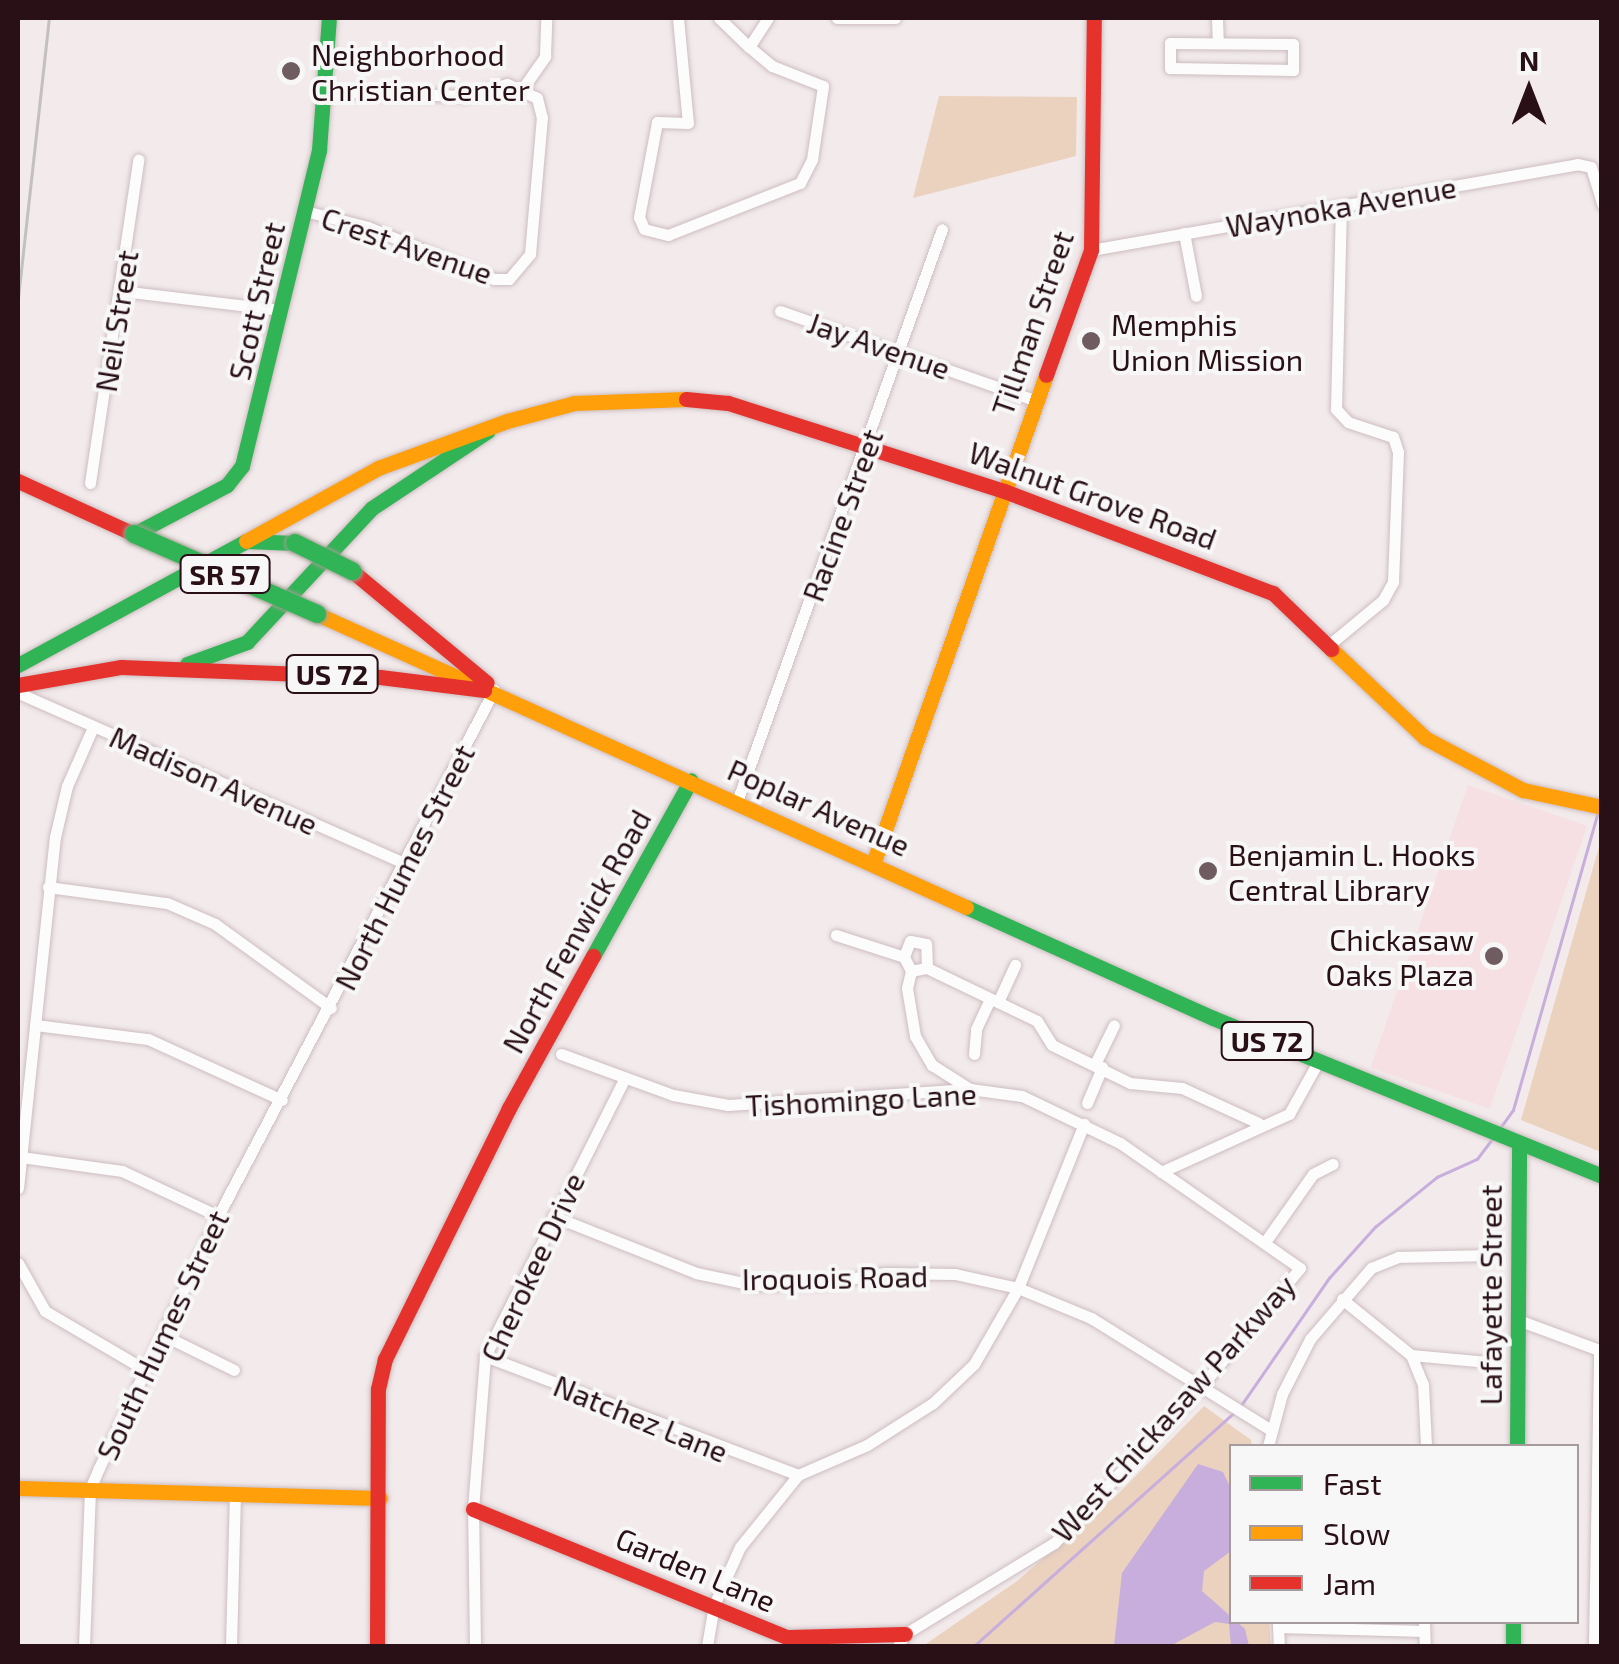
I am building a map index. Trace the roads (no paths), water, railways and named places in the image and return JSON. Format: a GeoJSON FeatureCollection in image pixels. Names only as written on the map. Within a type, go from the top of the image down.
{"type":"FeatureCollection","features":[{"type":"Feature","properties":{"kind":"main road","name":"Scott Street"},"geometry":{"type":"LineString","coordinates":[[134,534],[227,485],[242,466],[305,211],[326,91],[329,18]]}},
{"type":"Feature","properties":{"kind":"main road","name":"Tillman Street"},"geometry":{"type":"LineString","coordinates":[[874,861],[1034,400],[1091,250],[1094,18]]}},
{"type":"Feature","properties":{"kind":"main road","name":"Walnut Grove Road"},"geometry":{"type":"LineString","coordinates":[[18,665],[378,468],[501,423],[574,404],[656,396],[728,404],[867,445],[1004,491],[1273,593],[1330,644],[1383,705],[1425,738],[1523,790],[1596,807]]}},
{"type":"Feature","properties":{"kind":"main road","name":"Walnut Grove Road"},"geometry":{"type":"LineString","coordinates":[[169,668],[214,660],[247,642],[372,508],[501,423]]}},
{"type":"Feature","properties":{"kind":"main road","name":"Poplar Avenue"},"geometry":{"type":"LineString","coordinates":[[18,481],[738,799],[1318,1062],[1602,1176]]}},
{"type":"Feature","properties":{"kind":"main road","name":"US 72"},"geometry":{"type":"LineString","coordinates":[[246,541],[295,543],[352,571],[494,690]]}},
{"type":"Feature","properties":{"kind":"main road","name":"US 72"},"geometry":{"type":"LineString","coordinates":[[20,690],[121,667],[380,676],[494,690]]}},
{"type":"Feature","properties":{"kind":"main road","name":"North Fenwick Road"},"geometry":{"type":"LineString","coordinates":[[377,1646],[378,1389],[385,1359],[508,1108],[691,780]]}},
{"type":"Feature","properties":{"kind":"main road","name":"Lafayette Street"},"geometry":{"type":"LineString","coordinates":[[1517,1444],[1519,1144]]}},
{"type":"Feature","properties":{"kind":"main road"},"geometry":{"type":"LineString","coordinates":[[18,1488],[380,1498]]}},
{"type":"Feature","properties":{"kind":"main road","name":"Garden Lane"},"geometry":{"type":"LineString","coordinates":[[473,1508],[787,1637],[902,1640]]}},
{"type":"Feature","properties":{"kind":"street"},"geometry":{"type":"LineString","coordinates":[[326,91],[466,96],[507,84],[523,88],[545,56],[546,18]]}},
{"type":"Feature","properties":{"kind":"street"},"geometry":{"type":"LineString","coordinates":[[678,18],[688,124],[657,122],[639,217],[644,229],[668,235],[800,183],[812,160],[823,86],[749,48],[719,18]]}},
{"type":"Feature","properties":{"kind":"street"},"geometry":{"type":"LineString","coordinates":[[749,48],[768,18]]}},
{"type":"Feature","properties":{"kind":"street"},"geometry":{"type":"LineString","coordinates":[[837,18],[895,18]]}},
{"type":"Feature","properties":{"kind":"street"},"geometry":{"type":"LineString","coordinates":[[1218,18],[1218,43]]}},
{"type":"Feature","properties":{"kind":"street"},"geometry":{"type":"LineString","coordinates":[[1170,43],[1218,43],[1293,44],[1293,70],[1170,68],[1170,43]]}},
{"type":"Feature","properties":{"kind":"street"},"geometry":{"type":"LineString","coordinates":[[1196,68],[1197,43]]}},
{"type":"Feature","properties":{"kind":"street"},"geometry":{"type":"LineString","coordinates":[[1252,69],[1253,44]]}},
{"type":"Feature","properties":{"kind":"street","name":"Crest Avenue"},"geometry":{"type":"LineString","coordinates":[[305,211],[368,227],[480,275],[509,278],[530,254],[542,118],[537,98],[523,88]]}},
{"type":"Feature","properties":{"kind":"street","name":"Neil Street"},"geometry":{"type":"LineString","coordinates":[[90,483],[122,292],[138,160]]}},
{"type":"Feature","properties":{"kind":"street","name":"Waynoka Avenue"},"geometry":{"type":"LineString","coordinates":[[1091,250],[1591,166],[1602,204]]}},
{"type":"Feature","properties":{"kind":"street"},"geometry":{"type":"LineString","coordinates":[[1330,644],[1383,600],[1393,582],[1398,452],[1393,437],[1348,422],[1336,409],[1340,206]]}},
{"type":"Feature","properties":{"kind":"street","name":"Racine Street"},"geometry":{"type":"LineString","coordinates":[[738,799],[942,229]]}},
{"type":"Feature","properties":{"kind":"street"},"geometry":{"type":"LineString","coordinates":[[1184,233],[1196,296]]}},
{"type":"Feature","properties":{"kind":"street"},"geometry":{"type":"LineString","coordinates":[[122,292],[281,310]]}},
{"type":"Feature","properties":{"kind":"street","name":"Jay Avenue"},"geometry":{"type":"LineString","coordinates":[[780,311],[1034,400]]}},
{"type":"Feature","properties":{"kind":"street","name":"Madison Avenue"},"geometry":{"type":"LineString","coordinates":[[20,690],[93,727],[406,864]]}},
{"type":"Feature","properties":{"kind":"street","name":"North Humes Street"},"geometry":{"type":"LineString","coordinates":[[312,1043],[494,690]]}},
{"type":"Feature","properties":{"kind":"street"},"geometry":{"type":"LineString","coordinates":[[18,1188],[48,887],[67,786],[93,727]]}},
{"type":"Feature","properties":{"kind":"street"},"geometry":{"type":"LineString","coordinates":[[48,887],[168,903],[215,924],[331,1008]]}},
{"type":"Feature","properties":{"kind":"street"},"geometry":{"type":"LineString","coordinates":[[836,934],[904,957],[911,971],[907,988],[915,1036],[932,1065],[970,1089]]}},
{"type":"Feature","properties":{"kind":"street"},"geometry":{"type":"LineString","coordinates":[[904,957],[910,941],[926,944],[927,968]]}},
{"type":"Feature","properties":{"kind":"street"},"geometry":{"type":"LineString","coordinates":[[974,1054],[994,1000],[1015,965]]}},
{"type":"Feature","properties":{"kind":"street"},"geometry":{"type":"LineString","coordinates":[[911,971],[927,968],[1037,1021],[1052,1045],[1146,1088],[1182,1088],[1258,1123]]}},
{"type":"Feature","properties":{"kind":"street"},"geometry":{"type":"LineString","coordinates":[[36,1025],[148,1039],[282,1100]]}},
{"type":"Feature","properties":{"kind":"street"},"geometry":{"type":"LineString","coordinates":[[1086,1103],[1114,1026]]}},
{"type":"Feature","properties":{"kind":"street","name":"South Humes Street"},"geometry":{"type":"LineString","coordinates":[[84,1646],[90,1489],[218,1216],[312,1043]]}},
{"type":"Feature","properties":{"kind":"street","name":"Tishomingo Lane"},"geometry":{"type":"LineString","coordinates":[[561,1054],[684,1098],[745,1106],[970,1089],[1022,1096],[1084,1124],[1300,1268]]}},
{"type":"Feature","properties":{"kind":"street"},"geometry":{"type":"LineString","coordinates":[[1161,1172],[1239,1140],[1258,1123],[1289,1114],[1318,1062]]}},
{"type":"Feature","properties":{"kind":"street","name":"Cherokee Drive"},"geometry":{"type":"LineString","coordinates":[[475,1646],[473,1508],[485,1356],[625,1078]]}},
{"type":"Feature","properties":{"kind":"street"},"geometry":{"type":"LineString","coordinates":[[707,1646],[714,1604],[740,1548],[798,1475],[867,1445],[933,1403],[974,1364],[1018,1288],[1084,1124]]}},
{"type":"Feature","properties":{"kind":"street"},"geometry":{"type":"LineString","coordinates":[[21,1157],[122,1171],[218,1216]]}},
{"type":"Feature","properties":{"kind":"street"},"geometry":{"type":"LineString","coordinates":[[1266,1242],[1313,1174],[1333,1164]]}},
{"type":"Feature","properties":{"kind":"street","name":"Iroquois Road"},"geometry":{"type":"LineString","coordinates":[[554,1216],[696,1273],[753,1284],[885,1273],[954,1274],[1018,1288],[1091,1318],[1203,1384],[1269,1429]]}},
{"type":"Feature","properties":{"kind":"street"},"geometry":{"type":"LineString","coordinates":[[1268,1444],[1269,1429],[1310,1339],[1380,1260],[1490,1255]]}},
{"type":"Feature","properties":{"kind":"street"},"geometry":{"type":"LineString","coordinates":[[18,1263],[45,1312],[144,1370]]}},
{"type":"Feature","properties":{"kind":"street","name":"West Chickasaw Parkway"},"geometry":{"type":"LineString","coordinates":[[902,1640],[1054,1543],[1203,1384],[1300,1268]]}},
{"type":"Feature","properties":{"kind":"street"},"geometry":{"type":"LineString","coordinates":[[1342,1300],[1411,1355],[1423,1384],[1426,1444]]}},
{"type":"Feature","properties":{"kind":"street"},"geometry":{"type":"LineString","coordinates":[[1518,1320],[1600,1351],[1594,1646]]}},
{"type":"Feature","properties":{"kind":"street"},"geometry":{"type":"LineString","coordinates":[[163,1334],[234,1370]]}},
{"type":"Feature","properties":{"kind":"street"},"geometry":{"type":"LineString","coordinates":[[1411,1355],[1488,1362]]}},
{"type":"Feature","properties":{"kind":"street","name":"Natchez Lane"},"geometry":{"type":"LineString","coordinates":[[485,1356],[798,1475]]}},
{"type":"Feature","properties":{"kind":"street"},"geometry":{"type":"LineString","coordinates":[[231,1646],[235,1493]]}},
{"type":"Feature","properties":{"kind":"street"},"geometry":{"type":"LineString","coordinates":[[1279,1646],[1278,1624],[1424,1626],[1426,1646]]}},
{"type":"Feature","properties":{"kind":"waterway"},"geometry":{"type":"LineString","coordinates":[[1500,1128],[1513,1110],[1598,812]]}},
{"type":"Feature","properties":{"kind":"waterway"},"geometry":{"type":"LineString","coordinates":[[1242,1404],[1329,1278],[1375,1227],[1437,1177],[1477,1159],[1493,1138]]}},
{"type":"Feature","properties":{"kind":"waterway"},"geometry":{"type":"LineString","coordinates":[[974,1646],[1233,1414]]}},
{"type":"Feature","properties":{"kind":"railway"},"geometry":{"type":"LineString","coordinates":[[18,298],[49,18]]}},
{"type":"Feature","properties":{"kind":"place","name":"Neighborhood Christian Center"},"geometry":{"type":"Point","coordinates":[291,71]}},
{"type":"Feature","properties":{"kind":"place","name":"Memphis Union Mission"},"geometry":{"type":"Point","coordinates":[1091,341]}},
{"type":"Feature","properties":{"kind":"place","name":"Benjamin L. Hooks Central Library"},"geometry":{"type":"Point","coordinates":[1208,871]}},
{"type":"Feature","properties":{"kind":"place","name":"Chickasaw Oaks Plaza"},"geometry":{"type":"Point","coordinates":[1494,956]}}]}
